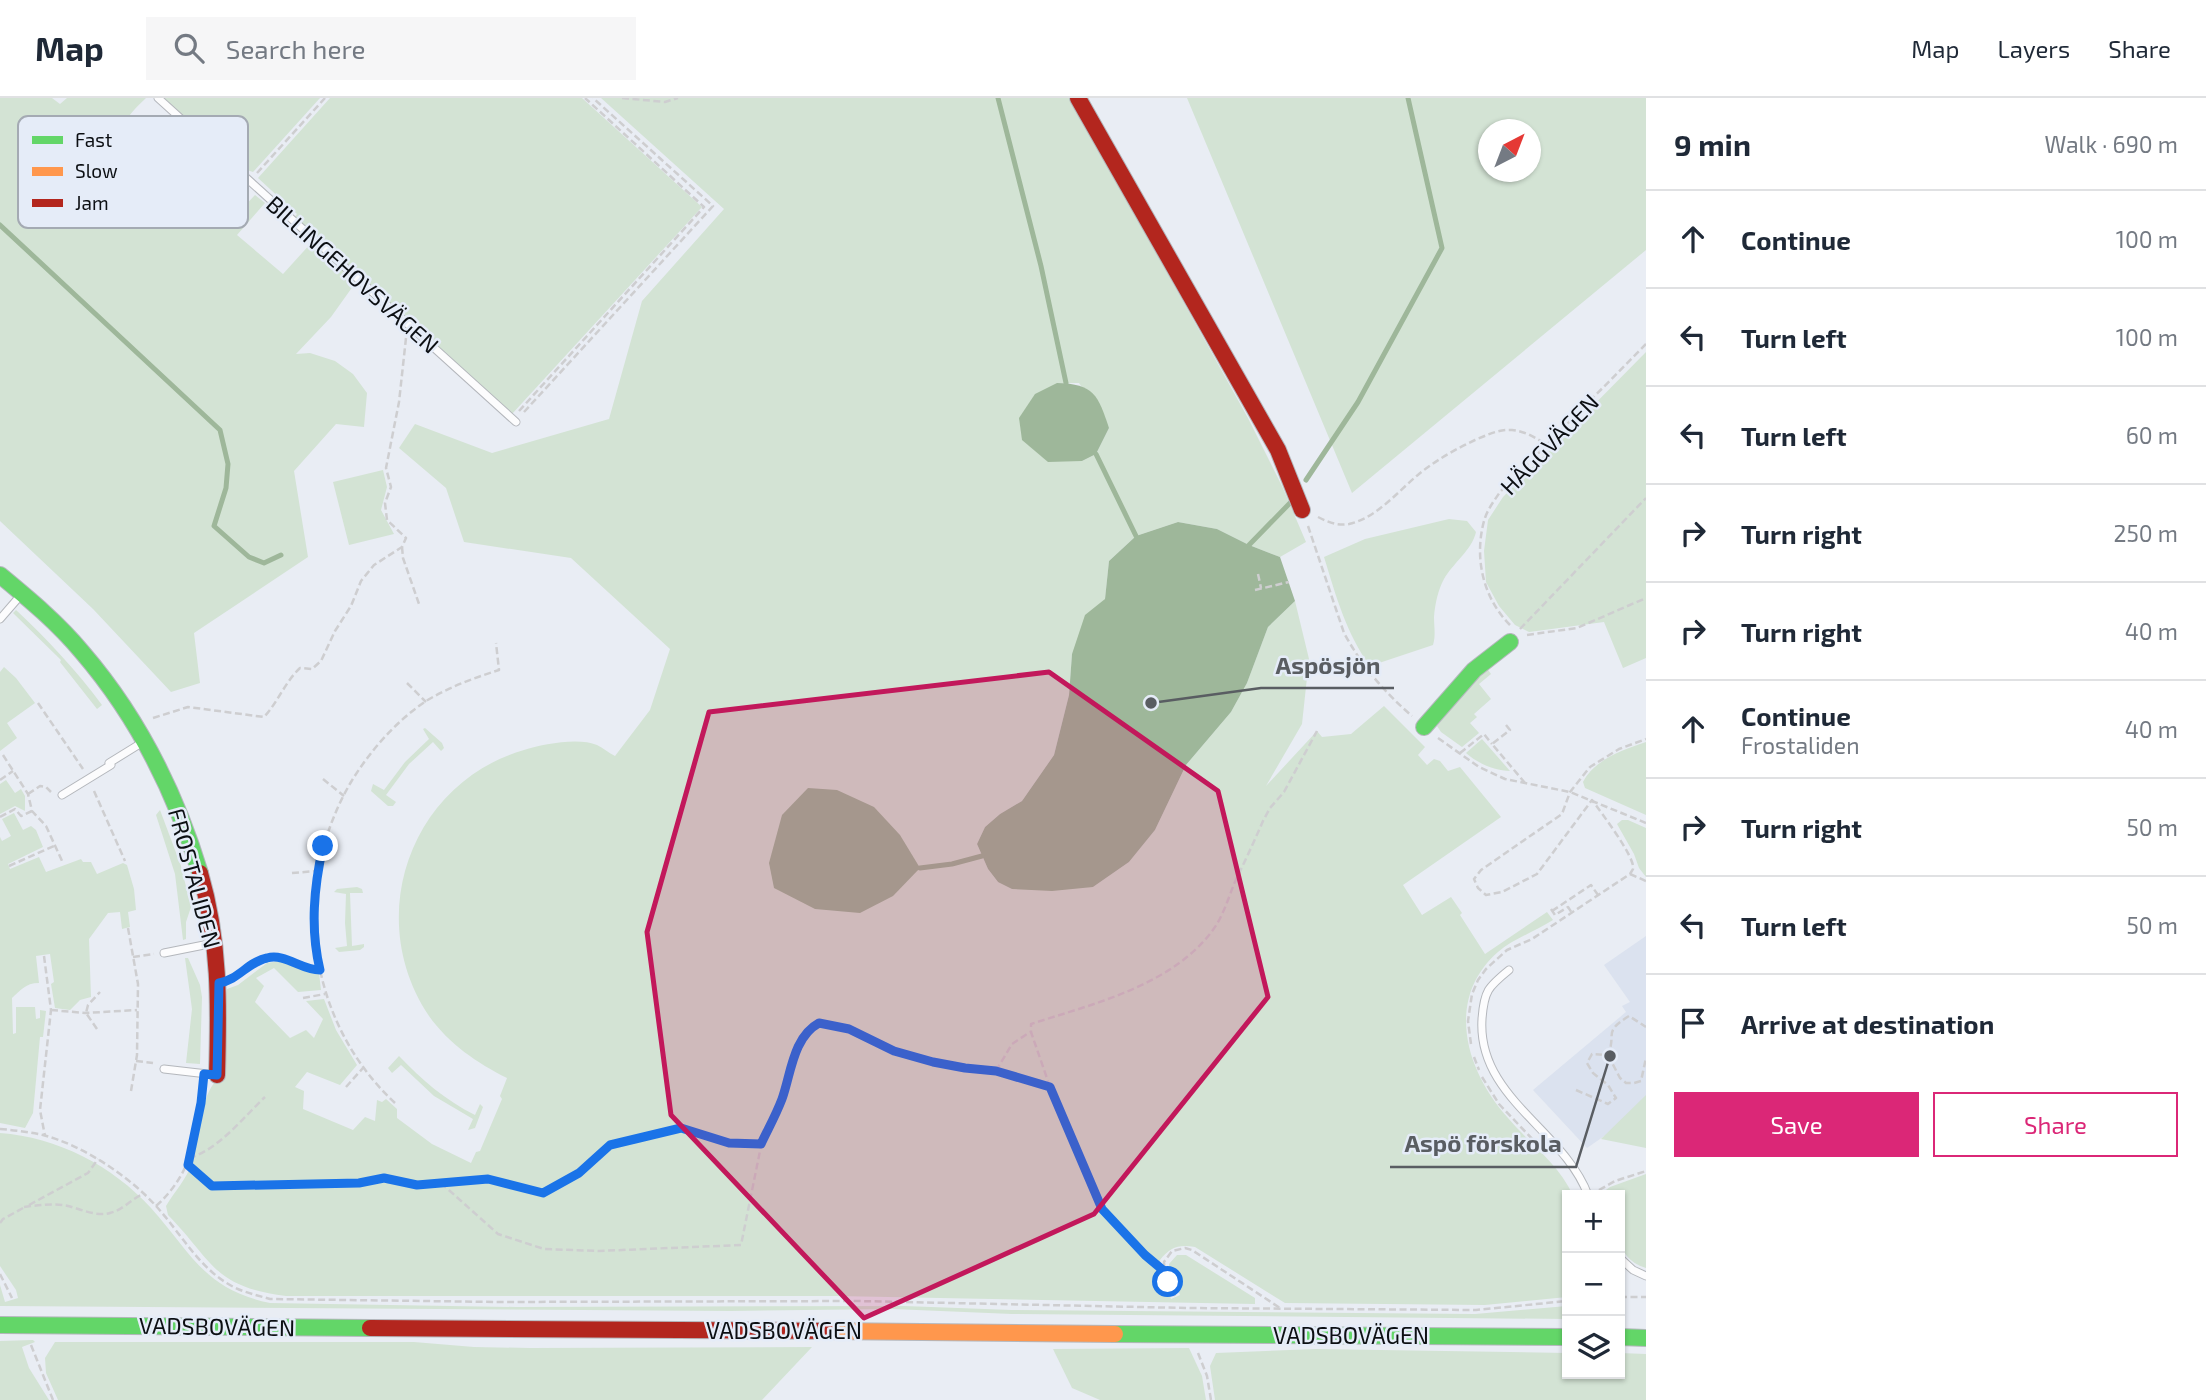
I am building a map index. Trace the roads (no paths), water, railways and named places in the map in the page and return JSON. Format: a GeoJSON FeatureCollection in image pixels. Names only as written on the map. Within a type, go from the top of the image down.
{"type":"FeatureCollection","features":[{"type":"Feature","properties":{"kind":"main road"},"geometry":{"type":"LineString","coordinates":[[1078,98],[1278,450],[1302,510]]}},
{"type":"Feature","properties":{"kind":"main road","name":"FROSTALIDEN"},"geometry":{"type":"LineString","coordinates":[[0,575],[23,593],[85,654],[147,740],[173,793],[192,846],[215,943],[219,983],[210,1074]]}},
{"type":"Feature","properties":{"kind":"main road"},"geometry":{"type":"LineString","coordinates":[[1424,727],[1477,666],[1514,637]]}},
{"type":"Feature","properties":{"kind":"main road","name":"VADSBOVÄGEN"},"geometry":{"type":"LineString","coordinates":[[0,1325],[1562,1337]]}},
{"type":"Feature","properties":{"kind":"main road"},"geometry":{"type":"LineString","coordinates":[[1625,1337],[1646,1338]]}},
{"type":"Feature","properties":{"kind":"lane","name":"BILLINGEHOVSVÄGEN"},"geometry":{"type":"LineString","coordinates":[[158,98],[178,116]]}},
{"type":"Feature","properties":{"kind":"lane","name":"BILLINGEHOVSVÄGEN"},"geometry":{"type":"LineString","coordinates":[[248,179],[514,420]]}},
{"type":"Feature","properties":{"kind":"lane"},"geometry":{"type":"LineString","coordinates":[[0,619],[23,593]]}},
{"type":"Feature","properties":{"kind":"lane"},"geometry":{"type":"LineString","coordinates":[[62,795],[147,740]]}},
{"type":"Feature","properties":{"kind":"lane"},"geometry":{"type":"LineString","coordinates":[[164,953],[215,943]]}},
{"type":"Feature","properties":{"kind":"lane"},"geometry":{"type":"LineString","coordinates":[[1509,970],[1489,987],[1483,1006],[1481,1031],[1486,1052],[1507,1093],[1521,1111],[1569,1159],[1587,1190]]}},
{"type":"Feature","properties":{"kind":"lane"},"geometry":{"type":"LineString","coordinates":[[164,1069],[210,1074]]}},
{"type":"Feature","properties":{"kind":"lane"},"geometry":{"type":"LineString","coordinates":[[1625,1263],[1646,1276]]}},
{"type":"Feature","properties":{"kind":"waterway"},"geometry":{"type":"LineString","coordinates":[[998,98],[1041,266],[1066,383]]}},
{"type":"Feature","properties":{"kind":"waterway"},"geometry":{"type":"LineString","coordinates":[[1306,480],[1358,402],[1442,248],[1408,98]]}},
{"type":"Feature","properties":{"kind":"waterway"},"geometry":{"type":"LineString","coordinates":[[0,225],[220,430],[228,464],[226,488],[214,526],[249,557],[264,563],[281,555]]}},
{"type":"Feature","properties":{"kind":"waterway"},"geometry":{"type":"LineString","coordinates":[[1096,454],[1136,536]]}},
{"type":"Feature","properties":{"kind":"waterway"},"geometry":{"type":"LineString","coordinates":[[1249,545],[1290,503]]}},
{"type":"Feature","properties":{"kind":"waterway"},"geometry":{"type":"LineString","coordinates":[[920,868],[952,864],[982,856]]}},
{"type":"Feature","properties":{"kind":"place","name":"Aspösjön"},"geometry":{"type":"Point","coordinates":[1151,703]}},
{"type":"Feature","properties":{"kind":"place","name":"Aspö förskola"},"geometry":{"type":"Point","coordinates":[1610,1056]}}]}
